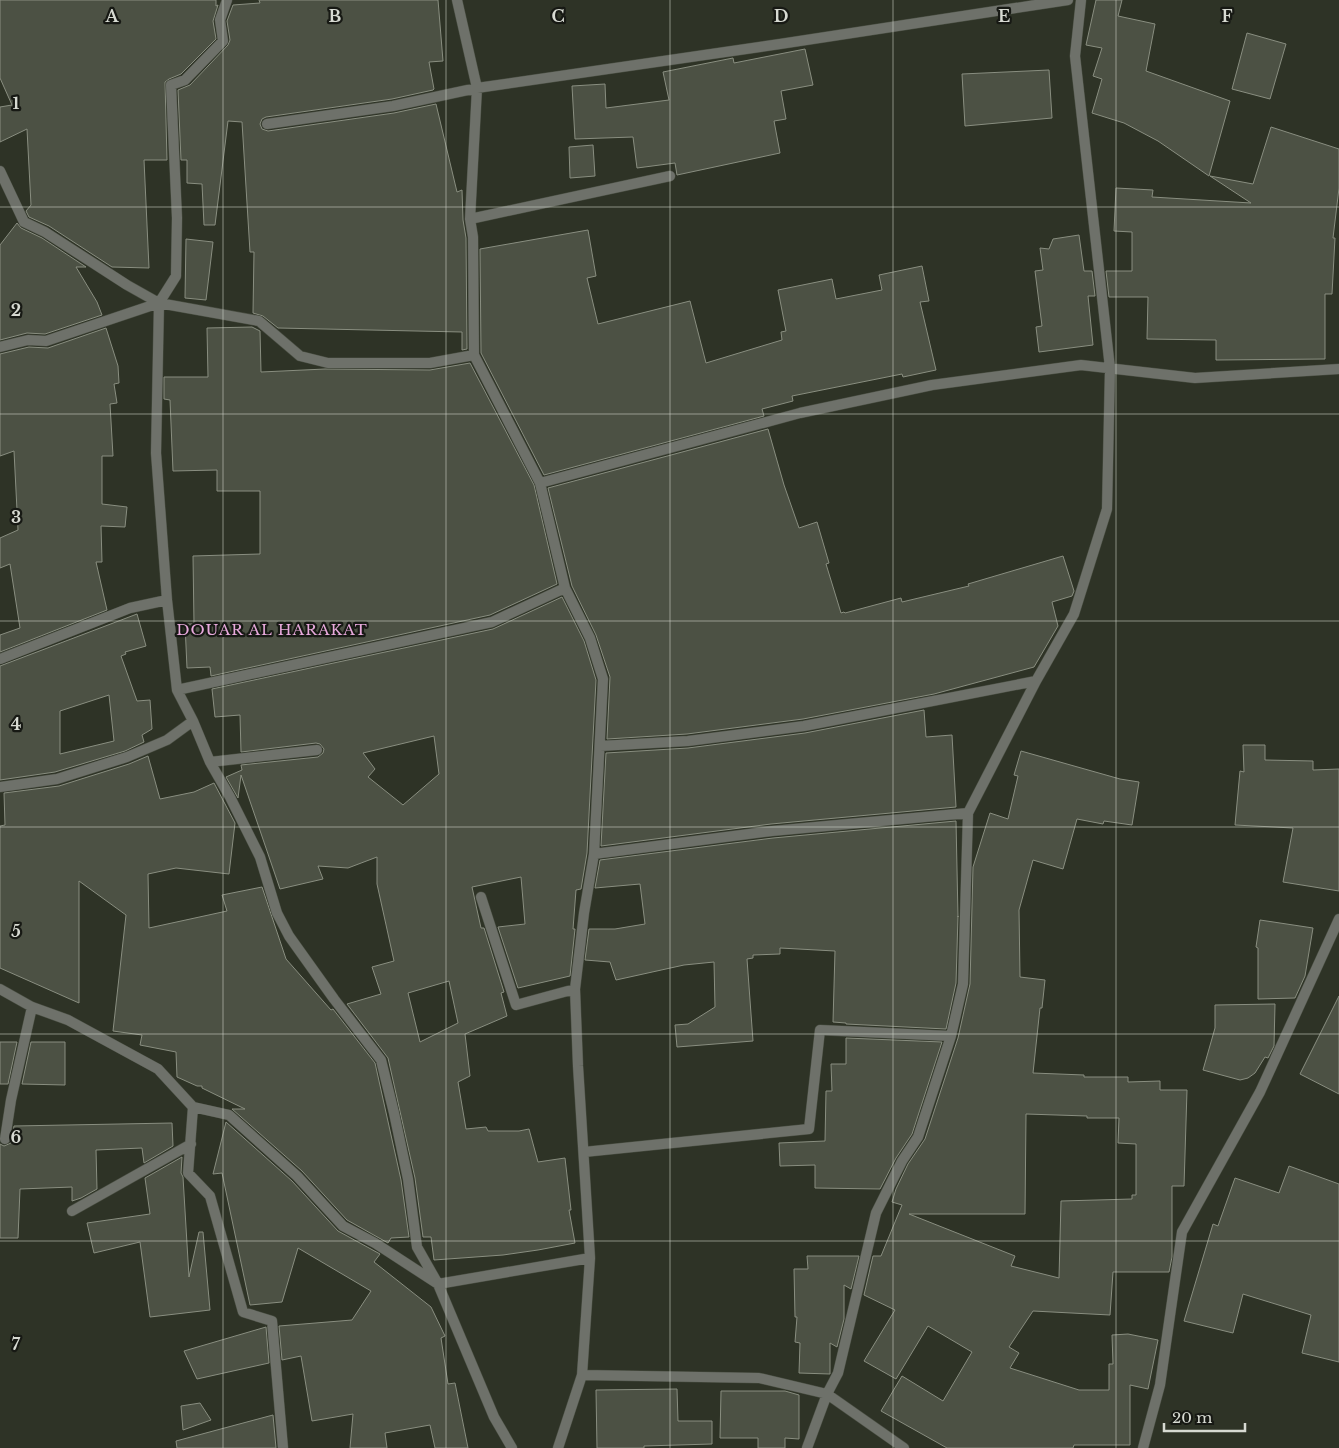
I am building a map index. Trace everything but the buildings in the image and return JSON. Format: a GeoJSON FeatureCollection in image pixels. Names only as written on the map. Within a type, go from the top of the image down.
{"type":"FeatureCollection","features":[{"type":"Feature","properties":{"kind":"street"},"geometry":{"type":"LineString","coordinates":[[227,0],[220,20],[224,41],[185,80],[171,85],[177,218],[176,276],[159,303],[156,453],[176,690],[194,721],[210,762],[260,857],[277,913],[289,936],[381,1060],[408,1179],[417,1247],[438,1284],[494,1417],[512,1448]]}},
{"type":"Feature","properties":{"kind":"street"},"geometry":{"type":"LineString","coordinates":[[457,0],[477,88],[470,219],[473,237],[474,355],[540,483],[565,588],[590,638],[604,679],[594,854],[584,913],[575,988],[590,1258],[582,1375],[558,1448]]}},
{"type":"Feature","properties":{"kind":"street"},"geometry":{"type":"LineString","coordinates":[[266,124],[393,106],[477,88],[790,43],[1068,0]]}},
{"type":"Feature","properties":{"kind":"street"},"geometry":{"type":"LineString","coordinates":[[807,1448],[827,1394],[838,1373],[876,1213],[902,1161],[918,1137],[951,1036],[963,984],[968,813],[1036,680],[1074,614],[1107,509],[1110,368],[1075,56],[1081,0]]}},
{"type":"Feature","properties":{"kind":"street"},"geometry":{"type":"LineString","coordinates":[[0,171],[24,222],[45,232],[126,285],[159,303],[259,321],[300,356],[328,364],[430,364],[474,355]]}},
{"type":"Feature","properties":{"kind":"street"},"geometry":{"type":"LineString","coordinates":[[470,219],[670,176]]}},
{"type":"Feature","properties":{"kind":"street"},"geometry":{"type":"LineString","coordinates":[[0,347],[28,340],[46,341],[159,303]]}},
{"type":"Feature","properties":{"kind":"street"},"geometry":{"type":"LineString","coordinates":[[540,483],[800,413],[932,385],[1081,365],[1195,378],[1339,369]]}},
{"type":"Feature","properties":{"kind":"street"},"geometry":{"type":"LineString","coordinates":[[176,690],[492,622],[565,588]]}},
{"type":"Feature","properties":{"kind":"street"},"geometry":{"type":"LineString","coordinates":[[0,659],[130,608],[167,600]]}},
{"type":"Feature","properties":{"kind":"street"},"geometry":{"type":"LineString","coordinates":[[600,746],[688,741],[804,726],[1036,680]]}},
{"type":"Feature","properties":{"kind":"street"},"geometry":{"type":"LineString","coordinates":[[0,787],[57,779],[127,757],[167,740],[194,721]]}},
{"type":"Feature","properties":{"kind":"street"},"geometry":{"type":"LineString","coordinates":[[210,762],[317,750]]}},
{"type":"Feature","properties":{"kind":"street"},"geometry":{"type":"LineString","coordinates":[[594,854],[772,831],[968,813]]}},
{"type":"Feature","properties":{"kind":"street"},"geometry":{"type":"LineString","coordinates":[[481,896],[516,1005],[575,988]]}},
{"type":"Feature","properties":{"kind":"street"},"geometry":{"type":"LineString","coordinates":[[1143,1448],[1160,1385],[1182,1232],[1235,1140],[1260,1092],[1339,919]]}},
{"type":"Feature","properties":{"kind":"street"},"geometry":{"type":"LineString","coordinates":[[0,989],[32,1007],[68,1020],[158,1069],[194,1107],[229,1115],[297,1176],[343,1226],[375,1243],[438,1284],[590,1258]]}},
{"type":"Feature","properties":{"kind":"street"},"geometry":{"type":"LineString","coordinates":[[5,1139],[11,1100],[32,1007]]}},
{"type":"Feature","properties":{"kind":"street"},"geometry":{"type":"LineString","coordinates":[[584,1152],[809,1129],[820,1030],[951,1036]]}},
{"type":"Feature","properties":{"kind":"street"},"geometry":{"type":"LineString","coordinates":[[194,1107],[188,1173],[210,1196],[243,1312],[272,1321],[283,1448]]}},
{"type":"Feature","properties":{"kind":"street"},"geometry":{"type":"LineString","coordinates":[[72,1211],[191,1144]]}},
{"type":"Feature","properties":{"kind":"street"},"geometry":{"type":"LineString","coordinates":[[582,1375],[759,1378],[827,1394],[904,1448]]}},
{"type":"Feature","properties":{"kind":"district","name":"DOUAR AL HARAKAT"},"geometry":{"type":"Point","coordinates":[272,629]}}]}
